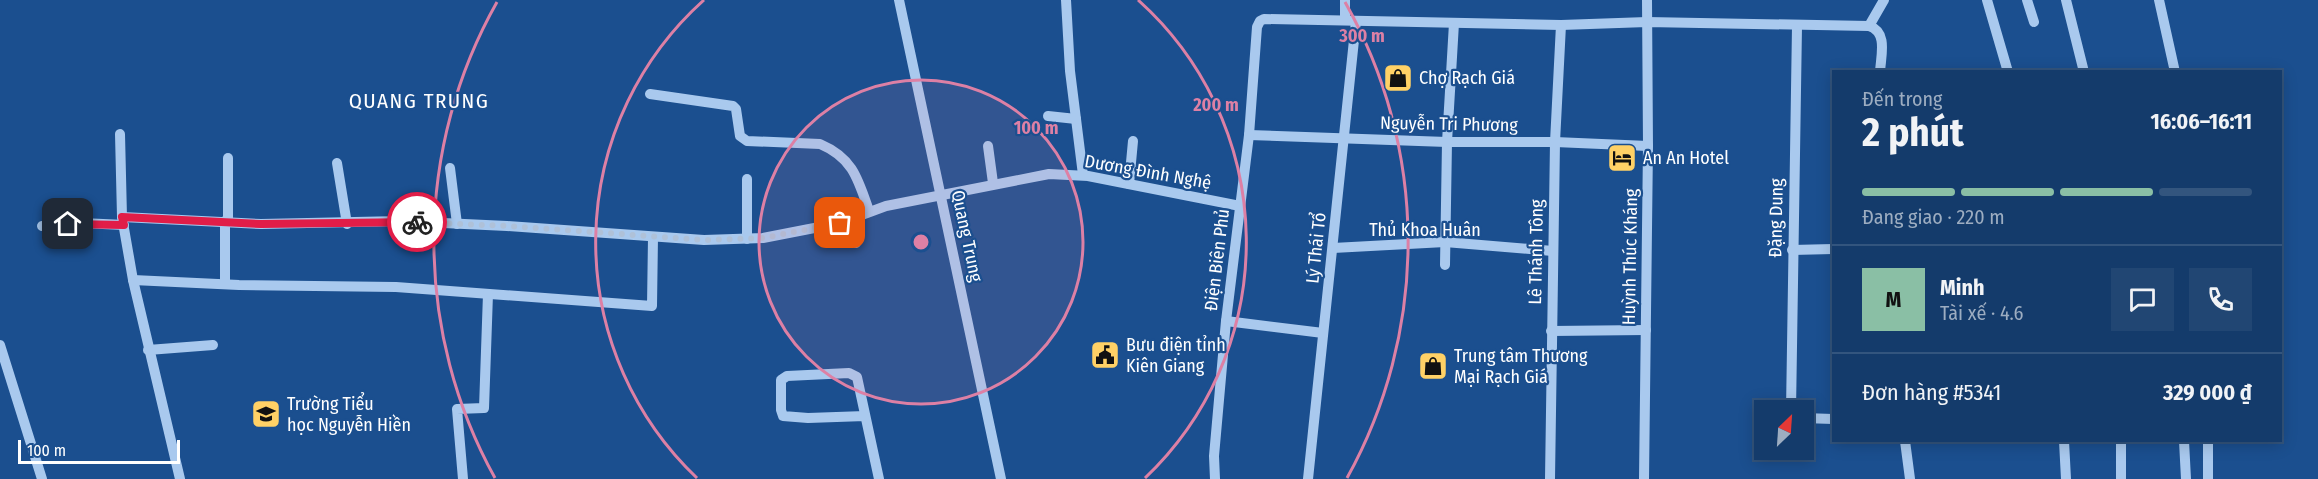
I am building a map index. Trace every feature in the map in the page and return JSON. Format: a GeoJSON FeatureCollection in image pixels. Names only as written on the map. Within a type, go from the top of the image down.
{"type":"FeatureCollection","features":[{"type":"Feature","properties":{"kind":"street","name":"Quang Trung"},"geometry":{"type":"LineString","coordinates":[[899,0],[1001,479]]}},
{"type":"Feature","properties":{"kind":"street"},"geometry":{"type":"LineString","coordinates":[[1066,0],[1070,71],[1083,176]]}},
{"type":"Feature","properties":{"kind":"street","name":"Lý Thái Tổ"},"geometry":{"type":"LineString","coordinates":[[1308,479],[1343,138],[1350,20],[1345,0]]}},
{"type":"Feature","properties":{"kind":"street"},"geometry":{"type":"LineString","coordinates":[[1869,26],[1884,0]]}},
{"type":"Feature","properties":{"kind":"street"},"geometry":{"type":"LineString","coordinates":[[1987,0],[2007,70]]}},
{"type":"Feature","properties":{"kind":"street"},"geometry":{"type":"LineString","coordinates":[[2027,0],[2034,22]]}},
{"type":"Feature","properties":{"kind":"street"},"geometry":{"type":"LineString","coordinates":[[2066,0],[2084,70]]}},
{"type":"Feature","properties":{"kind":"street"},"geometry":{"type":"LineString","coordinates":[[2159,0],[2175,70]]}},
{"type":"Feature","properties":{"kind":"street","name":"Huỳnh Thúc Kháng"},"geometry":{"type":"LineString","coordinates":[[1644,479],[1648,146],[1647,5]]}},
{"type":"Feature","properties":{"kind":"street","name":"Điện Biên Phủ"},"geometry":{"type":"LineString","coordinates":[[1215,479],[1214,456],[1226,321],[1249,135],[1257,27],[1260,21],[1270,18],[1350,20]]}},
{"type":"Feature","properties":{"kind":"street"},"geometry":{"type":"LineString","coordinates":[[1350,20],[1561,25],[1647,22],[1869,26],[1877,28],[1881,34],[1880,70]]}},
{"type":"Feature","properties":{"kind":"street"},"geometry":{"type":"LineString","coordinates":[[1445,265],[1447,142],[1454,23]]}},
{"type":"Feature","properties":{"kind":"street","name":"Lê Thánh Tông"},"geometry":{"type":"LineString","coordinates":[[1550,479],[1555,142],[1561,25]]}},
{"type":"Feature","properties":{"kind":"street","name":"Đặng Dung"},"geometry":{"type":"LineString","coordinates":[[1791,400],[1797,26]]}},
{"type":"Feature","properties":{"kind":"street"},"geometry":{"type":"LineString","coordinates":[[650,94],[733,106],[736,109],[740,136],[747,141],[820,144],[827,147],[850,164],[869,211]]}},
{"type":"Feature","properties":{"kind":"street"},"geometry":{"type":"LineString","coordinates":[[1048,116],[1076,119]]}},
{"type":"Feature","properties":{"kind":"street"},"geometry":{"type":"LineString","coordinates":[[120,134],[123,221],[133,280],[180,479]]}},
{"type":"Feature","properties":{"kind":"street","name":"Nguyễn Tri Phương"},"geometry":{"type":"LineString","coordinates":[[1249,135],[1648,146]]}},
{"type":"Feature","properties":{"kind":"street"},"geometry":{"type":"LineString","coordinates":[[1129,184],[1132,141]]}},
{"type":"Feature","properties":{"kind":"street"},"geometry":{"type":"LineString","coordinates":[[988,146],[993,183]]}},
{"type":"Feature","properties":{"kind":"street"},"geometry":{"type":"LineString","coordinates":[[225,284],[228,158]]}},
{"type":"Feature","properties":{"kind":"street"},"geometry":{"type":"LineString","coordinates":[[337,163],[347,224]]}},
{"type":"Feature","properties":{"kind":"street"},"geometry":{"type":"LineString","coordinates":[[450,168],[457,224]]}},
{"type":"Feature","properties":{"kind":"street","name":"Dương Đình Nghệ"},"geometry":{"type":"LineString","coordinates":[[42,226],[123,221],[227,221],[261,224],[347,224],[401,221],[705,240],[747,238],[795,233],[852,219],[869,211],[931,198],[941,193],[1049,174],[1083,176],[1240,206]]}},
{"type":"Feature","properties":{"kind":"street"},"geometry":{"type":"LineString","coordinates":[[747,179],[747,238]]}},
{"type":"Feature","properties":{"kind":"street"},"geometry":{"type":"LineString","coordinates":[[852,219],[856,243]]}},
{"type":"Feature","properties":{"kind":"street"},"geometry":{"type":"LineString","coordinates":[[133,280],[396,287],[652,306],[653,237]]}},
{"type":"Feature","properties":{"kind":"street","name":"Thủ Khoa Huân"},"geometry":{"type":"LineString","coordinates":[[1333,248],[1446,243],[1553,251]]}},
{"type":"Feature","properties":{"kind":"street"},"geometry":{"type":"LineString","coordinates":[[1792,250],[1832,249]]}},
{"type":"Feature","properties":{"kind":"street"},"geometry":{"type":"LineString","coordinates":[[463,479],[457,409],[484,408],[488,294]]}},
{"type":"Feature","properties":{"kind":"street"},"geometry":{"type":"LineString","coordinates":[[1226,321],[1323,333]]}},
{"type":"Feature","properties":{"kind":"street"},"geometry":{"type":"LineString","coordinates":[[1551,331],[1646,330]]}},
{"type":"Feature","properties":{"kind":"street"},"geometry":{"type":"LineString","coordinates":[[0,345],[42,479]]}},
{"type":"Feature","properties":{"kind":"street"},"geometry":{"type":"LineString","coordinates":[[148,350],[213,345]]}},
{"type":"Feature","properties":{"kind":"street"},"geometry":{"type":"LineString","coordinates":[[865,416],[808,418],[783,416],[781,380],[787,376],[854,374],[858,380],[879,479]]}},
{"type":"Feature","properties":{"kind":"street"},"geometry":{"type":"LineString","coordinates":[[1814,418],[1832,419]]}},
{"type":"Feature","properties":{"kind":"street"},"geometry":{"type":"LineString","coordinates":[[1905,442],[1910,479]]}},
{"type":"Feature","properties":{"kind":"street"},"geometry":{"type":"LineString","coordinates":[[2064,442],[2066,479]]}},
{"type":"Feature","properties":{"kind":"street"},"geometry":{"type":"LineString","coordinates":[[2121,442],[2121,479]]}},
{"type":"Feature","properties":{"kind":"street"},"geometry":{"type":"LineString","coordinates":[[2184,442],[2186,479]]}},
{"type":"Feature","properties":{"kind":"street"},"geometry":{"type":"LineString","coordinates":[[2208,442],[2208,479]]}},
{"type":"Feature","properties":{"kind":"way so far"},"geometry":{"type":"LineString","coordinates":[[417,222],[705,240],[763,238],[840,223]]}},
{"type":"Feature","properties":{"kind":"place","name":"Chợ Rạch Giá"},"geometry":{"type":"Point","coordinates":[1398,78]}},
{"type":"Feature","properties":{"kind":"place","name":"An An Hotel"},"geometry":{"type":"Point","coordinates":[1622,158]}},
{"type":"Feature","properties":{"kind":"place","name":"Bưu điện tỉnh Kiên Giang"},"geometry":{"type":"Point","coordinates":[1105,355]}},
{"type":"Feature","properties":{"kind":"place","name":"Trung tâm Thương Mại Rạch Giá"},"geometry":{"type":"Point","coordinates":[1433,366]}},
{"type":"Feature","properties":{"kind":"place","name":"Trường Tiểu học Nguyễn Hiền"},"geometry":{"type":"Point","coordinates":[266,414]}},
{"type":"Feature","properties":{"kind":"district","name":"QUANG TRUNG"},"geometry":{"type":"Point","coordinates":[419,101]}},
{"type":"Feature","properties":{"kind":"route"},"geometry":{"type":"LineString","coordinates":[[68,224],[124,225],[122,217],[261,224],[417,222]]}}]}
